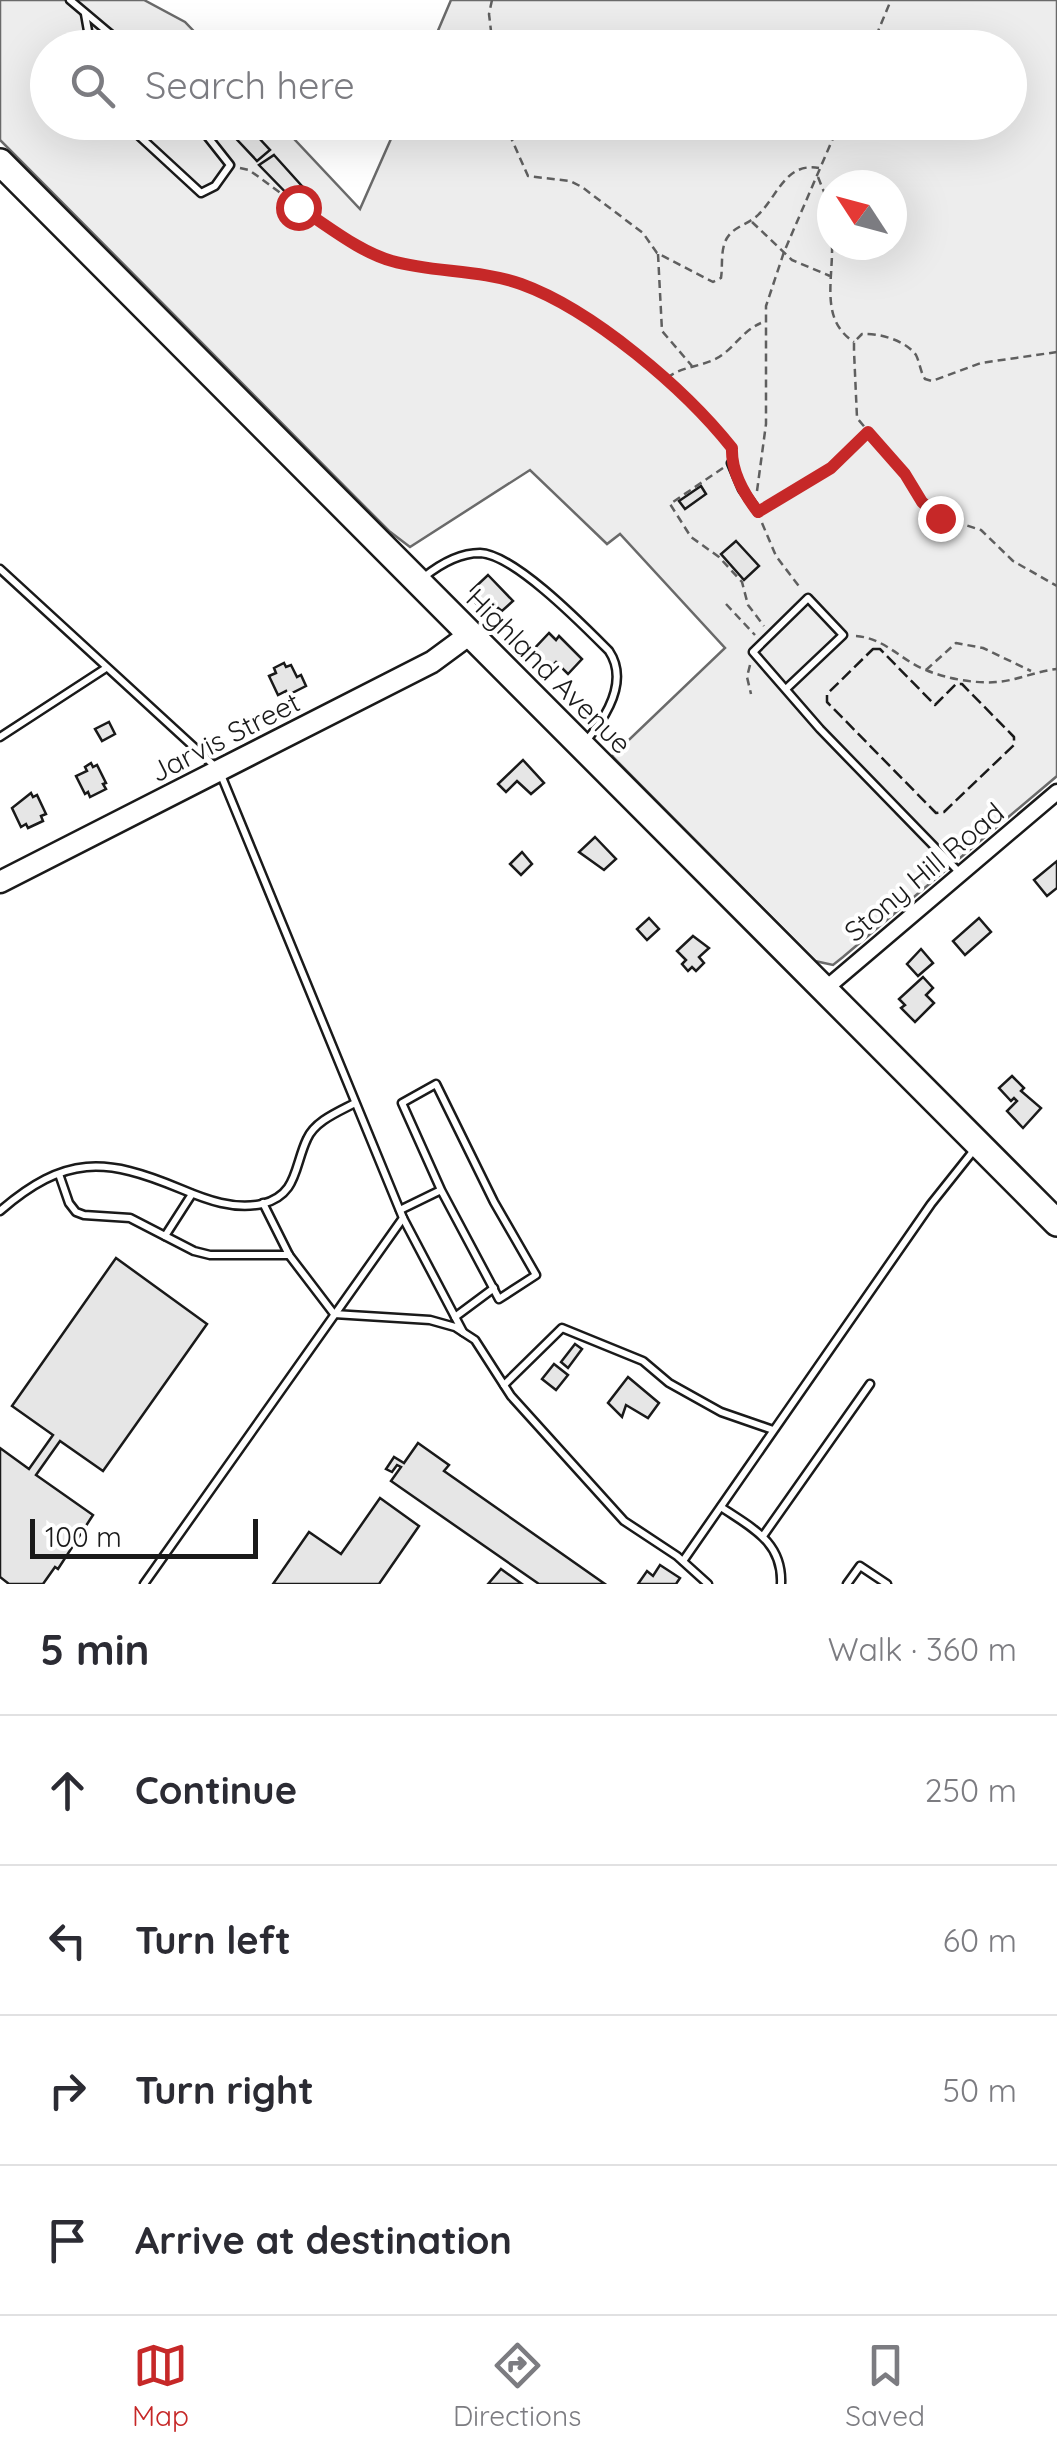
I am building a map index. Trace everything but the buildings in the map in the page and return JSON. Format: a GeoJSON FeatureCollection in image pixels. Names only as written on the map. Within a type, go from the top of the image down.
{"type":"FeatureCollection","features":[{"type":"Feature","properties":{"kind":"highway","name":"Highland Avenue"},"geometry":{"type":"LineString","coordinates":[[0,162],[1057,1222]]}},
{"type":"Feature","properties":{"kind":"street","name":"Jarvis Street"},"geometry":{"type":"LineString","coordinates":[[0,882],[447,654],[470,634]]}},
{"type":"Feature","properties":{"kind":"street","name":"Stony Hill Road"},"geometry":{"type":"LineString","coordinates":[[824,990],[1057,792]]}},
{"type":"Feature","properties":{"kind":"lane"},"geometry":{"type":"LineString","coordinates":[[70,0],[109,30]]}},
{"type":"Feature","properties":{"kind":"lane"},"geometry":{"type":"LineString","coordinates":[[85,13],[88,30]]}},
{"type":"Feature","properties":{"kind":"lane"},"geometry":{"type":"LineString","coordinates":[[143,140],[200,194],[216,186],[230,165],[210,140]]}},
{"type":"Feature","properties":{"kind":"lane"},"geometry":{"type":"LineString","coordinates":[[731,463],[758,512]]}},
{"type":"Feature","properties":{"kind":"lane"},"geometry":{"type":"LineString","coordinates":[[418,582],[460,556],[484,553],[536,584],[584,626],[609,651],[617,663],[618,676],[605,713],[582,745]]}},
{"type":"Feature","properties":{"kind":"lane"},"geometry":{"type":"LineString","coordinates":[[0,570],[219,770],[401,1214],[464,1333]]}},
{"type":"Feature","properties":{"kind":"lane"},"geometry":{"type":"LineString","coordinates":[[787,688],[843,635],[808,598],[753,652],[820,729],[960,872]]}},
{"type":"Feature","properties":{"kind":"lane"},"geometry":{"type":"LineString","coordinates":[[0,737],[106,668]]}},
{"type":"Feature","properties":{"kind":"lane"},"geometry":{"type":"LineString","coordinates":[[436,1084],[494,1202],[536,1276],[499,1298],[441,1190],[402,1103],[436,1084]]}},
{"type":"Feature","properties":{"kind":"lane"},"geometry":{"type":"LineString","coordinates":[[0,1211],[30,1185],[82,1165],[123,1168],[214,1204],[263,1203],[290,1188],[307,1138],[319,1124],[354,1103]]}},
{"type":"Feature","properties":{"kind":"lane"},"geometry":{"type":"LineString","coordinates":[[683,1562],[932,1204],[978,1145]]}},
{"type":"Feature","properties":{"kind":"lane"},"geometry":{"type":"LineString","coordinates":[[59,1174],[76,1212],[130,1218],[210,1255],[289,1255]]}},
{"type":"Feature","properties":{"kind":"lane"},"geometry":{"type":"LineString","coordinates":[[144,1584],[401,1214],[441,1190]]}},
{"type":"Feature","properties":{"kind":"lane"},"geometry":{"type":"LineString","coordinates":[[165,1236],[192,1194]]}},
{"type":"Feature","properties":{"kind":"lane"},"geometry":{"type":"LineString","coordinates":[[263,1203],[289,1255],[334,1314],[430,1320],[474,1340],[504,1385],[624,1522],[708,1584]]}},
{"type":"Feature","properties":{"kind":"lane"},"geometry":{"type":"LineString","coordinates":[[456,1317],[494,1288]]}},
{"type":"Feature","properties":{"kind":"lane"},"geometry":{"type":"LineString","coordinates":[[504,1385],[562,1328],[643,1361],[669,1383],[721,1412],[774,1430]]}},
{"type":"Feature","properties":{"kind":"lane"},"geometry":{"type":"LineString","coordinates":[[762,1536],[870,1384]]}},
{"type":"Feature","properties":{"kind":"lane"},"geometry":{"type":"LineString","coordinates":[[720,1507],[762,1536],[782,1563],[781,1584]]}},
{"type":"Feature","properties":{"kind":"lane"},"geometry":{"type":"LineString","coordinates":[[847,1584],[860,1566],[887,1584]]}},
{"type":"Feature","properties":{"kind":"path"},"geometry":{"type":"LineString","coordinates":[[491,30],[492,0]]}},
{"type":"Feature","properties":{"kind":"path"},"geometry":{"type":"LineString","coordinates":[[878,30],[890,0]]}},
{"type":"Feature","properties":{"kind":"path"},"geometry":{"type":"LineString","coordinates":[[512,140],[528,176],[570,181],[582,187],[643,233],[658,253],[713,282],[719,280],[726,240],[735,229],[751,222],[786,179],[804,168],[820,168],[832,140]]}},
{"type":"Feature","properties":{"kind":"path"},"geometry":{"type":"LineString","coordinates":[[230,165],[249,170],[298,207],[376,255],[431,269],[494,276],[546,296],[605,332],[666,379],[712,422],[732,448],[731,463],[670,504],[690,536],[719,557],[742,582],[748,605],[772,634]]}},
{"type":"Feature","properties":{"kind":"path"},"geometry":{"type":"LineString","coordinates":[[808,598],[776,556],[758,512],[757,482],[766,424],[764,323],[784,252],[817,176]]}},
{"type":"Feature","properties":{"kind":"path"},"geometry":{"type":"LineString","coordinates":[[751,222],[807,268],[832,276]]}},
{"type":"Feature","properties":{"kind":"path"},"geometry":{"type":"LineString","coordinates":[[658,253],[662,331],[692,366]]}},
{"type":"Feature","properties":{"kind":"path"},"geometry":{"type":"LineString","coordinates":[[832,260],[834,322],[854,342]]}},
{"type":"Feature","properties":{"kind":"path"},"geometry":{"type":"LineString","coordinates":[[666,379],[717,359],[748,329],[764,323]]}},
{"type":"Feature","properties":{"kind":"path"},"geometry":{"type":"LineString","coordinates":[[854,342],[866,333],[900,343],[916,356],[925,379],[932,381],[980,363],[1057,352]]}},
{"type":"Feature","properties":{"kind":"path"},"geometry":{"type":"LineString","coordinates":[[854,342],[855,408],[868,432],[930,510],[940,518],[981,530],[1013,561],[1057,586]]}},
{"type":"Feature","properties":{"kind":"path"},"geometry":{"type":"LineString","coordinates":[[758,512],[831,468],[868,432]]}},
{"type":"Feature","properties":{"kind":"path"},"geometry":{"type":"LineString","coordinates":[[726,604],[762,643]]}},
{"type":"Feature","properties":{"kind":"path"},"geometry":{"type":"LineString","coordinates":[[843,635],[872,638],[926,670],[990,682],[1057,669]]}},
{"type":"Feature","properties":{"kind":"path"},"geometry":{"type":"LineString","coordinates":[[926,670],[956,643],[983,648],[1032,672]]}},
{"type":"Feature","properties":{"kind":"path"},"geometry":{"type":"LineString","coordinates":[[751,694],[748,668],[756,655]]}},
{"type":"Feature","properties":{"kind":"shaded area"},"geometry":{"type":"Polygon","coordinates":[[[0,0],[144,0],[193,30],[30,30],[30,140],[295,140],[360,209],[390,140],[1027,140],[1027,30],[438,30],[451,0],[1057,0],[1057,776],[833,965],[815,961],[612,756],[725,648],[620,534],[607,544],[530,470],[410,547],[389,531],[0,140],[0,0]]]}},
{"type":"Feature","properties":{"kind":"fence"},"geometry":{"type":"LineString","coordinates":[[873,649],[880,649],[935,705],[956,684],[962,684],[1014,737],[1014,745],[944,812],[936,813],[827,702],[827,694],[873,649]]}},
{"type":"Feature","properties":{"kind":"route"},"geometry":{"type":"LineString","coordinates":[[298,207],[376,255],[431,269],[494,276],[523,285],[605,332],[666,379],[712,422],[732,448],[731,463],[758,512],[831,468],[868,432],[905,474],[922,502],[940,518]]}}]}
